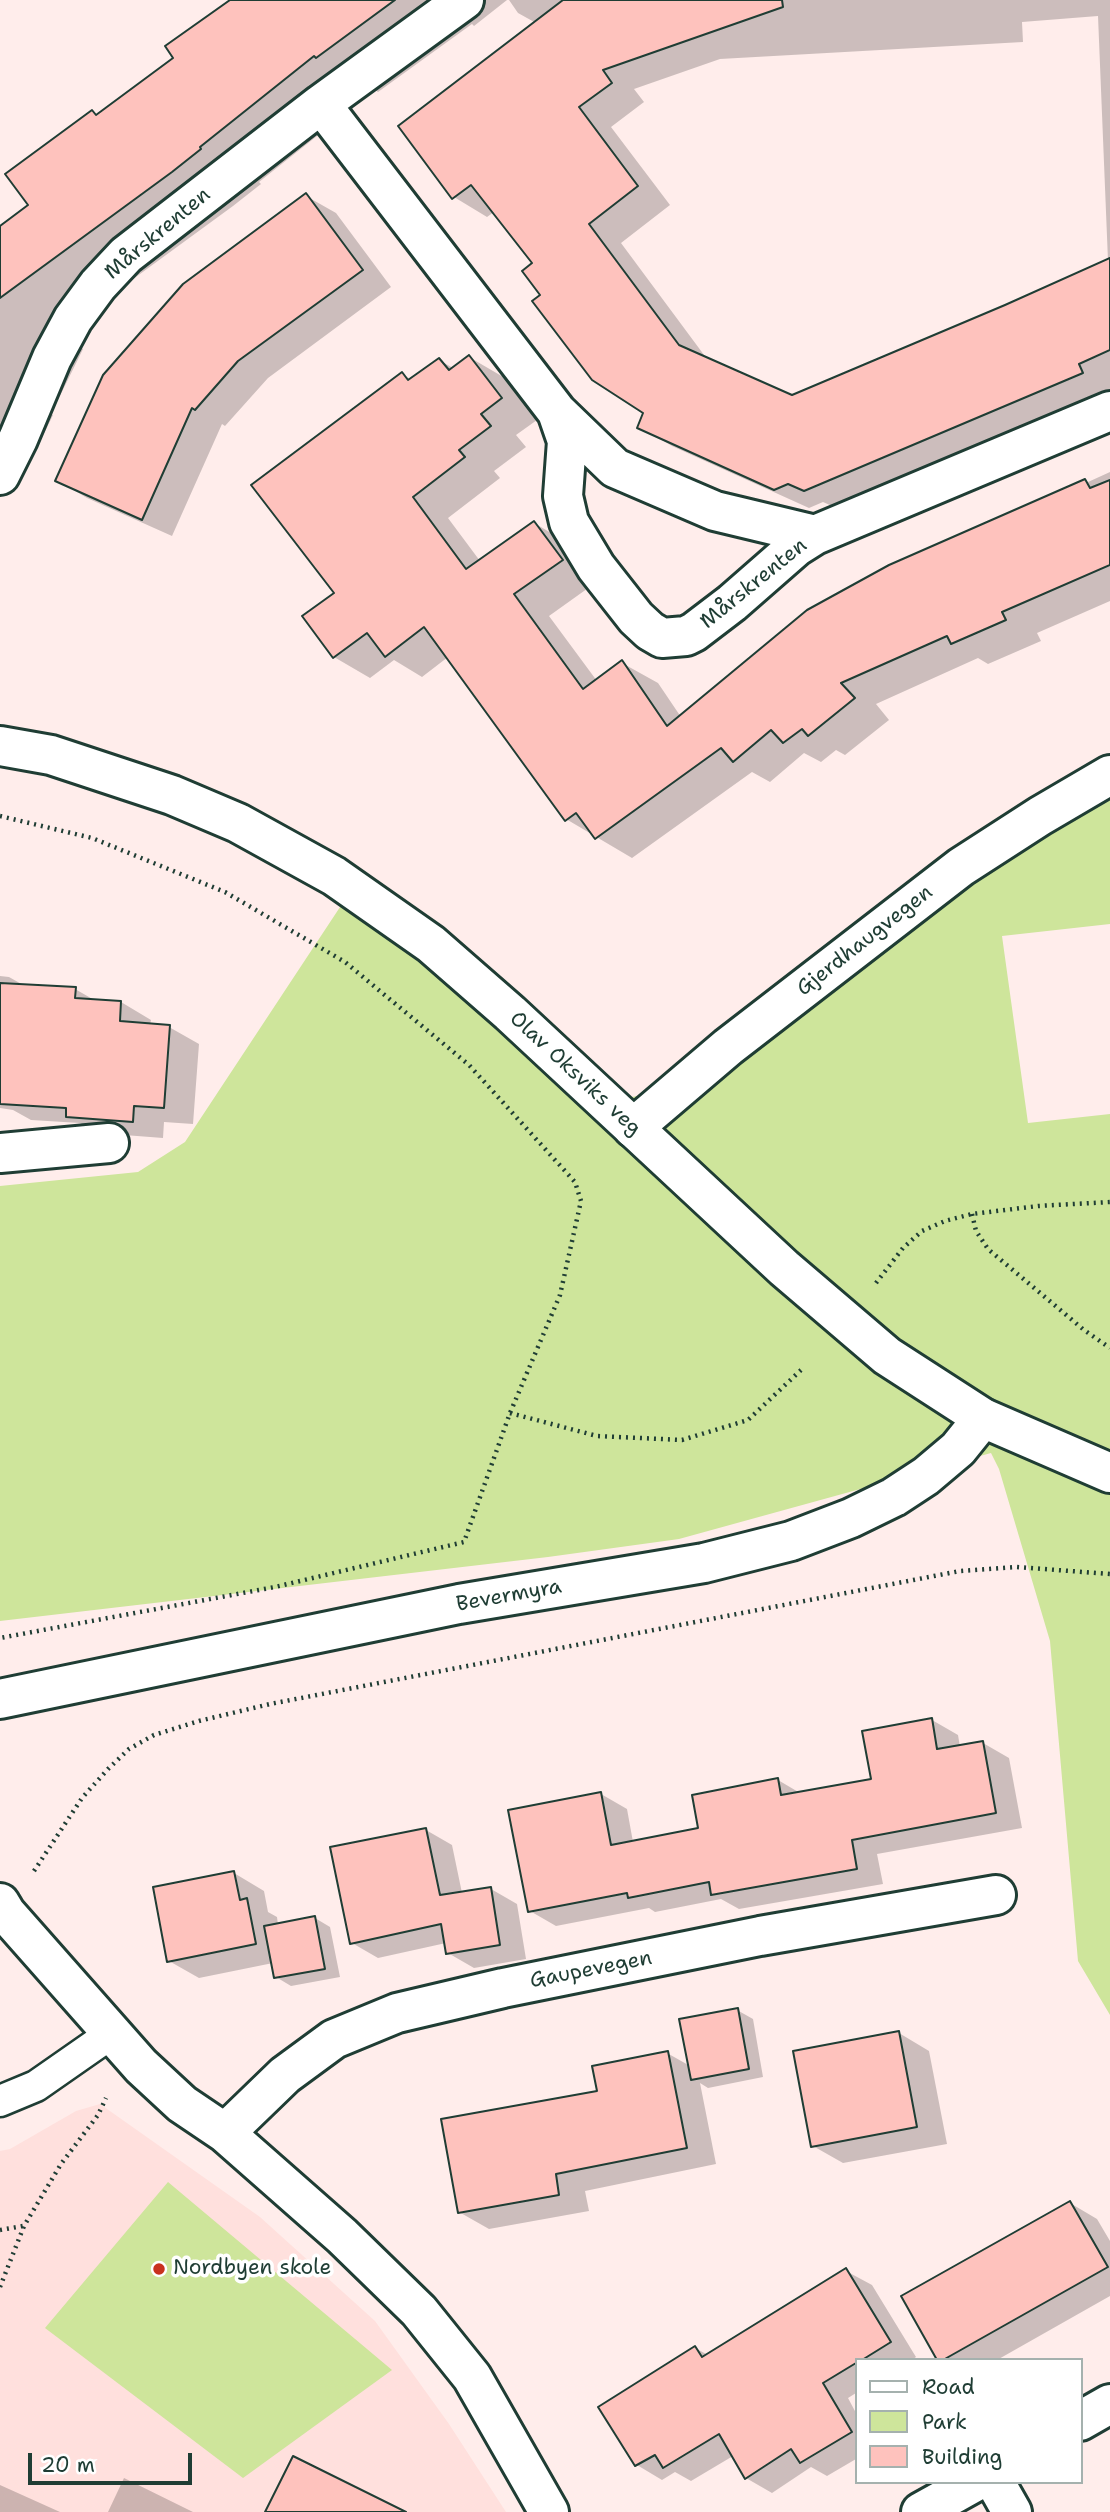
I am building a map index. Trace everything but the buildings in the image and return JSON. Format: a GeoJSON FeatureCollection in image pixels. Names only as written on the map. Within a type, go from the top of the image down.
{"type":"FeatureCollection","features":[{"type":"Feature","properties":{"kind":"street","name":"Mårskrenten"},"geometry":{"type":"LineString","coordinates":[[0,475],[52,358],[73,318],[98,285],[126,255],[321,104],[464,0]]}},
{"type":"Feature","properties":{"kind":"street","name":"Mårskrenten"},"geometry":{"type":"LineString","coordinates":[[321,104],[557,412],[615,468],[715,511],[815,535]]}},
{"type":"Feature","properties":{"kind":"street","name":"Mårskrenten"},"geometry":{"type":"LineString","coordinates":[[557,412],[567,441],[564,496],[569,522],[596,567],[636,618],[662,638],[686,636],[694,632],[733,603],[796,547],[815,535],[1110,411]]}},
{"type":"Feature","properties":{"kind":"street","name":"Olav Oksviks veg"},"geometry":{"type":"LineString","coordinates":[[0,746],[51,755],[172,794],[238,823],[334,876],[431,944],[510,1013],[784,1269],[887,1356],[983,1418],[1055,1451],[1110,1472]]}},
{"type":"Feature","properties":{"kind":"street","name":"Gjerdhaugvegen"},"geometry":{"type":"LineString","coordinates":[[634,1128],[728,1047],[961,867],[1110,775]]}},
{"type":"Feature","properties":{"kind":"street"},"geometry":{"type":"LineString","coordinates":[[0,1153],[108,1143]]}},
{"type":"Feature","properties":{"kind":"street","name":"Bevermyra"},"geometry":{"type":"LineString","coordinates":[[0,1699],[458,1604],[704,1563],[791,1541],[851,1518],[894,1497],[926,1476],[958,1449],[983,1418]]}},
{"type":"Feature","properties":{"kind":"street"},"geometry":{"type":"LineString","coordinates":[[13,1892],[6,1913],[141,2066],[182,2104],[225,2133],[342,2236],[419,2311],[472,2377],[549,2512]]}},
{"type":"Feature","properties":{"kind":"street","name":"Gaupevegen"},"geometry":{"type":"LineString","coordinates":[[225,2133],[285,2075],[334,2039],[397,2013],[503,1988],[760,1936],[996,1895]]}},
{"type":"Feature","properties":{"kind":"street"},"geometry":{"type":"LineString","coordinates":[[1082,2420],[1110,2404]]}},
{"type":"Feature","properties":{"kind":"street"},"geometry":{"type":"LineString","coordinates":[[920,2512],[971,2484]]}},
{"type":"Feature","properties":{"kind":"street"},"geometry":{"type":"LineString","coordinates":[[996,2484],[1012,2512]]}},
{"type":"Feature","properties":{"kind":"lane"},"geometry":{"type":"LineString","coordinates":[[0,2101],[36,2086],[112,2033]]}},
{"type":"Feature","properties":{"kind":"path"},"geometry":{"type":"LineString","coordinates":[[0,816],[92,838],[225,892],[345,962],[469,1065],[575,1182],[581,1201],[560,1295],[510,1413],[464,1542],[275,1587],[0,1638]]}},
{"type":"Feature","properties":{"kind":"path"},"geometry":{"type":"LineString","coordinates":[[875,1284],[903,1248],[922,1231],[945,1221],[972,1214],[1038,1206],[1110,1202]]}},
{"type":"Feature","properties":{"kind":"path"},"geometry":{"type":"LineString","coordinates":[[972,1214],[976,1231],[988,1249],[1084,1330],[1110,1348]]}},
{"type":"Feature","properties":{"kind":"path"},"geometry":{"type":"LineString","coordinates":[[510,1413],[597,1436],[682,1440],[748,1420],[801,1370]]}},
{"type":"Feature","properties":{"kind":"path"},"geometry":{"type":"LineString","coordinates":[[13,1892],[82,1798],[122,1755],[154,1734],[270,1704],[922,1577],[1017,1567],[1110,1574]]}},
{"type":"Feature","properties":{"kind":"path"},"geometry":{"type":"LineString","coordinates":[[0,2287],[24,2226],[61,2164],[98,2115],[108,2092]]}},
{"type":"Feature","properties":{"kind":"path"},"geometry":{"type":"LineString","coordinates":[[0,2230],[24,2226]]}},
{"type":"Feature","properties":{"kind":"shaded area","name":"Nordbyen skole"},"geometry":{"type":"Polygon","coordinates":[[[100,2104],[260,2217],[375,2321],[449,2424],[506,2512],[0,2512],[0,2151],[10,2149],[76,2111],[100,2104]]]}},
{"type":"Feature","properties":{"kind":"green space"},"geometry":{"type":"Polygon","coordinates":[[[1110,774],[1110,924],[1002,936],[1028,1123],[1110,1114],[1110,2015],[1078,1961],[1050,1641],[999,1469],[991,1453],[679,1539],[548,1557],[0,1621],[0,1186],[138,1172],[185,1142],[344,901],[601,1103],[642,1095],[675,1094],[1110,774]]]}},
{"type":"Feature","properties":{"kind":"green space"},"geometry":{"type":"Polygon","coordinates":[[[168,2182],[392,2370],[243,2478],[45,2328],[168,2182]]]}},
{"type":"Feature","properties":{"kind":"place","name":"Nordbyen skole"},"geometry":{"type":"Point","coordinates":[159,2269]}}]}
